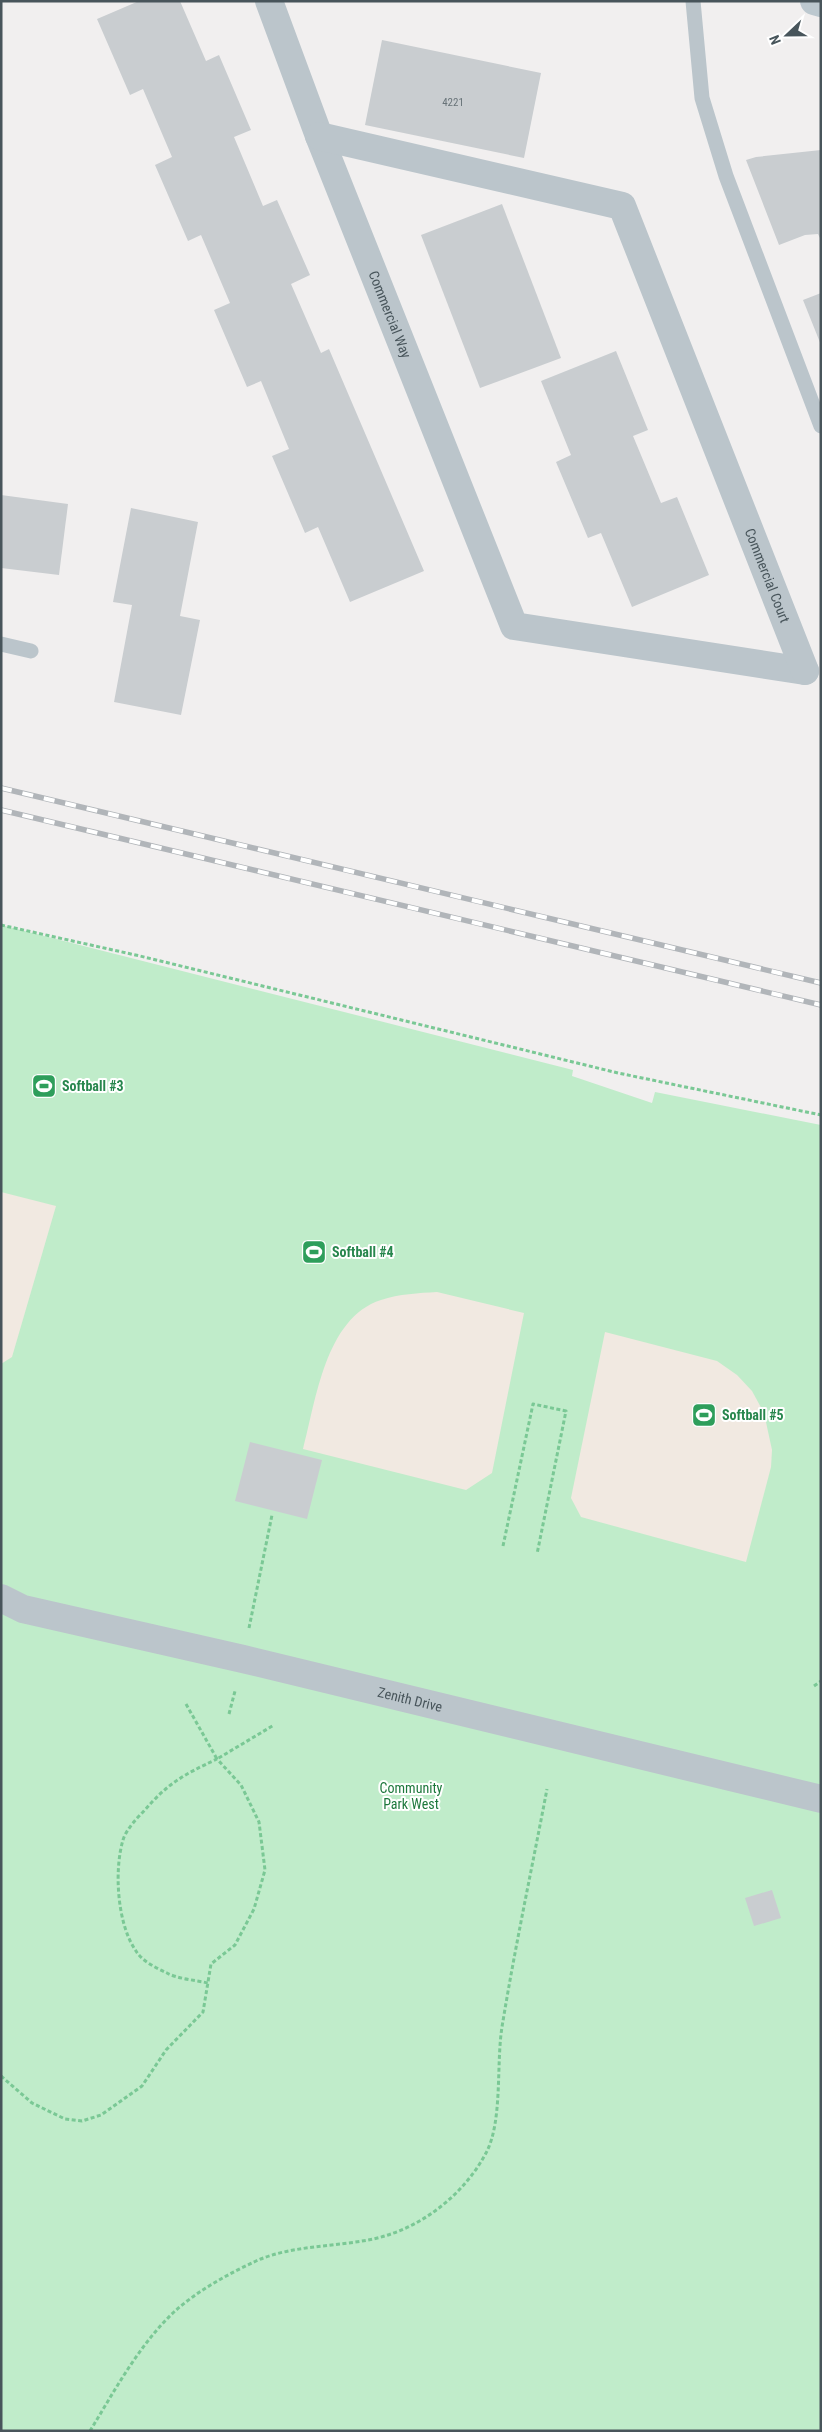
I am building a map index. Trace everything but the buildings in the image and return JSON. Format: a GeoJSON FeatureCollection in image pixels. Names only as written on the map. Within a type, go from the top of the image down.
{"type":"FeatureCollection","features":[{"type":"Feature","properties":{"kind":"main road"},"geometry":{"type":"LineString","coordinates":[[814,1],[821,3]]}},
{"type":"Feature","properties":{"kind":"street","name":"Commercial Way"},"geometry":{"type":"LineString","coordinates":[[270,1],[319,136],[514,626]]}},
{"type":"Feature","properties":{"kind":"street","name":"Commercial Court"},"geometry":{"type":"LineString","coordinates":[[319,136],[622,206],[805,671],[514,626]]}},
{"type":"Feature","properties":{"kind":"street","name":"Zenith Drive"},"geometry":{"type":"LineString","coordinates":[[1,1598],[23,1609],[243,1659],[821,1799]]}},
{"type":"Feature","properties":{"kind":"lane"},"geometry":{"type":"LineString","coordinates":[[693,1],[702,98],[726,176],[821,426]]}},
{"type":"Feature","properties":{"kind":"lane"},"geometry":{"type":"LineString","coordinates":[[1,644],[31,651]]}},
{"type":"Feature","properties":{"kind":"path"},"geometry":{"type":"LineString","coordinates":[[1,925],[140,956],[618,1073],[821,1115]]}},
{"type":"Feature","properties":{"kind":"path"},"geometry":{"type":"LineString","coordinates":[[503,1546],[533,1404],[566,1411],[537,1554]]}},
{"type":"Feature","properties":{"kind":"path"},"geometry":{"type":"LineString","coordinates":[[248,1632],[272,1515]]}},
{"type":"Feature","properties":{"kind":"path"},"geometry":{"type":"LineString","coordinates":[[814,1686],[821,1681]]}},
{"type":"Feature","properties":{"kind":"path"},"geometry":{"type":"LineString","coordinates":[[229,1714],[237,1683]]}},
{"type":"Feature","properties":{"kind":"path"},"geometry":{"type":"LineString","coordinates":[[1,2076],[32,2103],[65,2119],[82,2121],[101,2115],[142,2086],[166,2050],[203,2012],[210,1964],[235,1945],[254,1909],[265,1870],[259,1822],[241,1785],[217,1759],[186,1704]]}},
{"type":"Feature","properties":{"kind":"path"},"geometry":{"type":"LineString","coordinates":[[208,1983],[168,1974],[150,1964],[136,1952],[124,1926],[118,1899],[119,1870],[124,1839],[163,1789],[182,1776],[217,1759],[274,1725]]}},
{"type":"Feature","properties":{"kind":"path"},"geometry":{"type":"LineString","coordinates":[[90,2431],[154,2334],[175,2311],[201,2292],[259,2260],[285,2253],[375,2238],[406,2227],[443,2206],[472,2177],[487,2151],[494,2128],[501,2030],[547,1789]]}},
{"type":"Feature","properties":{"kind":"green space","name":"Community Park West"},"geometry":{"type":"Polygon","coordinates":[[[1,925],[573,1070],[572,1076],[652,1103],[655,1092],[821,1125],[821,2431],[1,2431],[1,925]]]}},
{"type":"Feature","properties":{"kind":"sand"},"geometry":{"type":"Polygon","coordinates":[[[1,1192],[56,1206],[12,1357],[1,1364],[1,1192]]]}},
{"type":"Feature","properties":{"kind":"sand"},"geometry":{"type":"Polygon","coordinates":[[[437,1292],[524,1313],[492,1473],[466,1490],[303,1449],[326,1363],[335,1342],[347,1324],[362,1310],[381,1300],[416,1293],[437,1292]]]}},
{"type":"Feature","properties":{"kind":"sand"},"geometry":{"type":"Polygon","coordinates":[[[605,1332],[717,1361],[737,1375],[752,1391],[764,1413],[772,1450],[771,1467],[746,1562],[581,1517],[571,1498],[605,1332]]]}},
{"type":"Feature","properties":{"kind":"railway"},"geometry":{"type":"LineString","coordinates":[[1,788],[821,983]]}},
{"type":"Feature","properties":{"kind":"railway"},"geometry":{"type":"LineString","coordinates":[[1,810],[821,1005]]}},
{"type":"Feature","properties":{"kind":"place","name":"Softball #3"},"geometry":{"type":"Point","coordinates":[44,1086]}},
{"type":"Feature","properties":{"kind":"place","name":"Softball #4"},"geometry":{"type":"Point","coordinates":[314,1252]}},
{"type":"Feature","properties":{"kind":"place","name":"Softball #5"},"geometry":{"type":"Point","coordinates":[704,1415]}}]}
